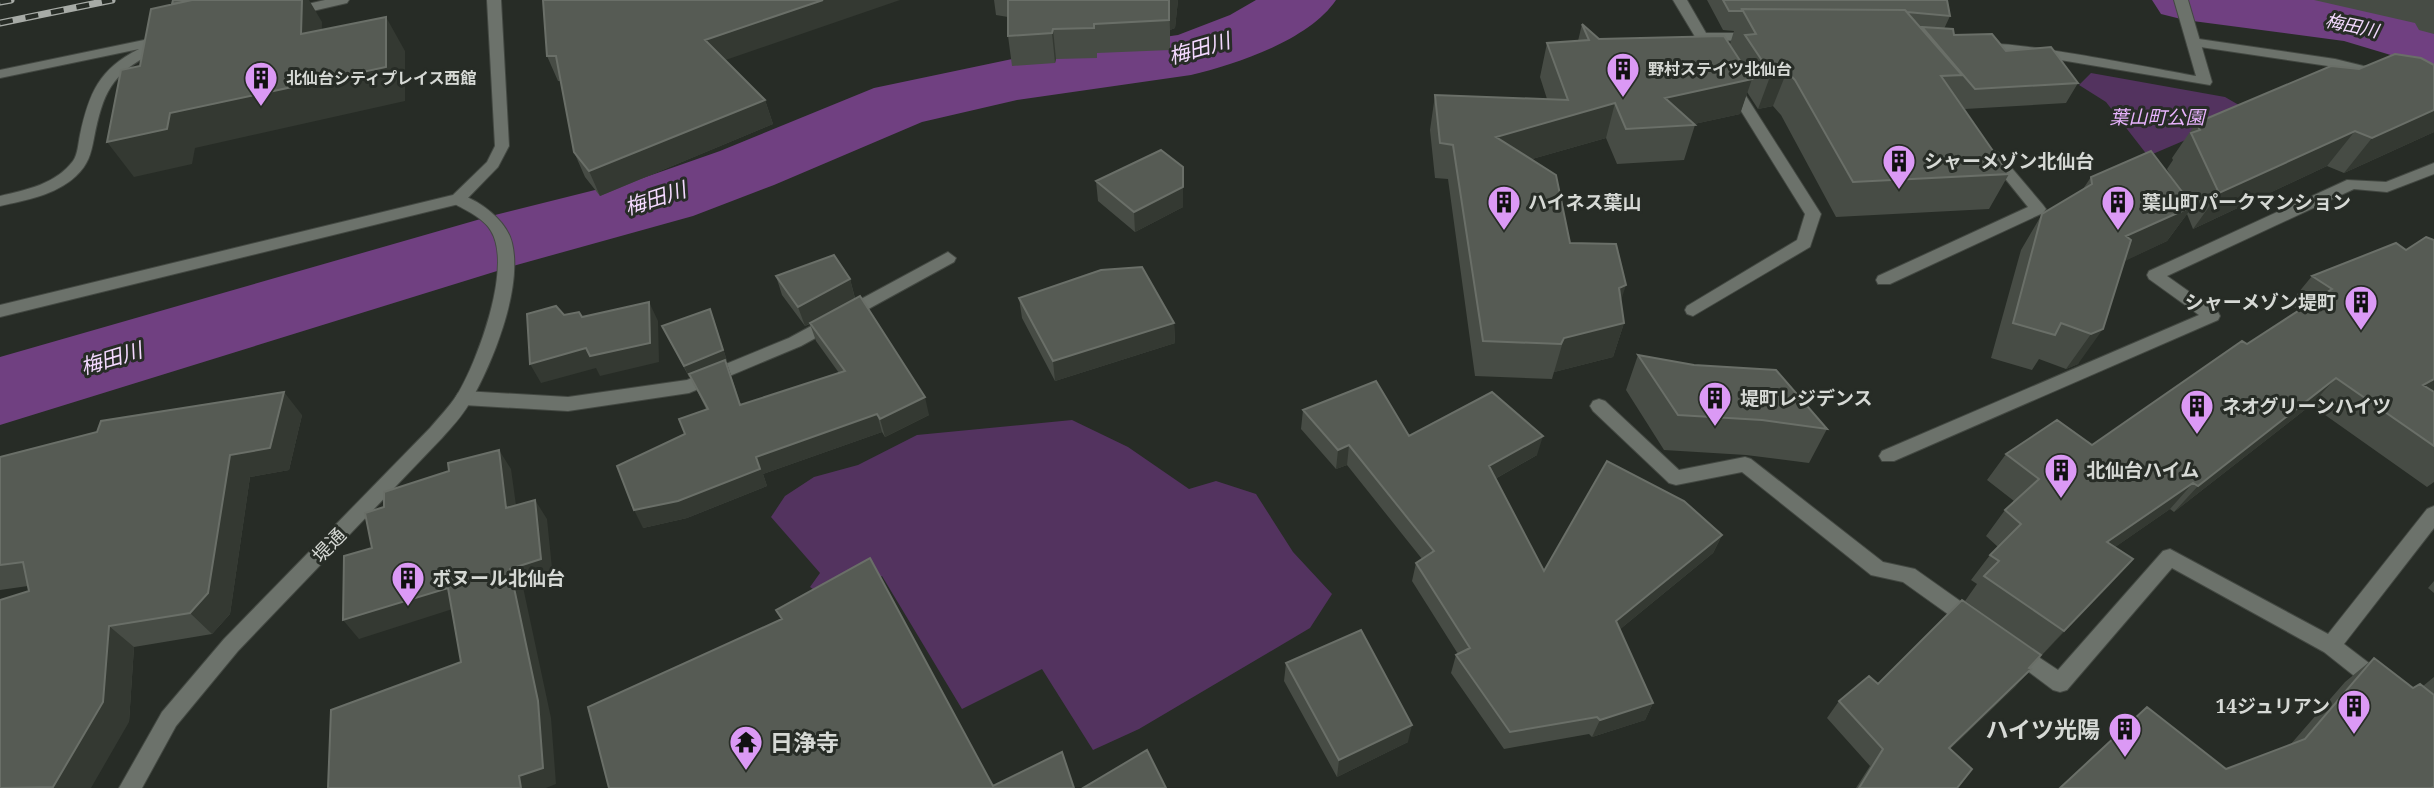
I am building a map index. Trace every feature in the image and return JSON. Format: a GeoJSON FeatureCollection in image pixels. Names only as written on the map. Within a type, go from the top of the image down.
{"type":"FeatureCollection","features":[{"type":"Feature","properties":{"kind":"street"},"geometry":{"type":"LineString","coordinates":[[279,14],[342,0]]}},
{"type":"Feature","properties":{"kind":"street"},"geometry":{"type":"LineString","coordinates":[[0,311],[458,199],[493,164],[502,146],[494,0]]}},
{"type":"Feature","properties":{"kind":"street"},"geometry":{"type":"LineString","coordinates":[[1680,0],[1706,43],[1771,37]]}},
{"type":"Feature","properties":{"kind":"street"},"geometry":{"type":"LineString","coordinates":[[1964,44],[2019,49],[2205,82],[2183,7]]}},
{"type":"Feature","properties":{"kind":"street"},"geometry":{"type":"LineString","coordinates":[[0,74],[177,37],[136,55],[111,71],[97,94],[81,161],[60,182],[30,195],[0,201]]}},
{"type":"Feature","properties":{"kind":"street"},"geometry":{"type":"LineString","coordinates":[[2192,42],[2335,63],[2397,79]]}},
{"type":"Feature","properties":{"kind":"street"},"geometry":{"type":"LineString","coordinates":[[1693,310],[1804,243],[1813,214],[1725,73]]}},
{"type":"Feature","properties":{"kind":"street"},"geometry":{"type":"LineString","coordinates":[[1884,280],[2038,209],[1984,145]]}},
{"type":"Feature","properties":{"kind":"street"},"geometry":{"type":"LineString","coordinates":[[1888,456],[2212,316],[2155,275],[2352,184],[2387,187],[2434,167]]}},
{"type":"Feature","properties":{"kind":"street","name":"堤通"},"geometry":{"type":"LineString","coordinates":[[130,788],[169,719],[231,645],[436,433],[464,398],[485,352],[504,290],[506,254],[498,228],[458,199]]}},
{"type":"Feature","properties":{"kind":"street"},"geometry":{"type":"LineString","coordinates":[[464,398],[568,404],[689,386],[794,342],[948,258]]}},
{"type":"Feature","properties":{"kind":"street"},"geometry":{"type":"LineString","coordinates":[[1599,406],[1676,478],[1745,464],[1878,569],[1908,575],[2060,683],[2171,558],[2331,646],[2393,694]]}},
{"type":"Feature","properties":{"kind":"street"},"geometry":{"type":"LineString","coordinates":[[2331,646],[2434,514]]}},
{"type":"Feature","properties":{"kind":"green space","name":"葉山町公園"},"geometry":{"type":"Polygon","coordinates":[[[2091,73],[2225,97],[2251,112],[2148,156],[2106,102],[2079,85],[2091,73]]]}},
{"type":"Feature","properties":{"kind":"green space"},"geometry":{"type":"Polygon","coordinates":[[[1072,420],[1128,447],[1189,489],[1216,481],[1256,494],[1293,552],[1332,594],[1310,628],[1139,729],[1093,750],[1042,669],[962,709],[882,576],[850,596],[827,599],[810,587],[820,573],[771,517],[785,496],[814,477],[858,465],[917,435],[1072,420]]]}},
{"type":"Feature","properties":{"kind":"building"},"geometry":{"type":"Polygon","coordinates":[[[173,0],[192,0],[172,4],[173,0]]]}},
{"type":"Feature","properties":{"kind":"building"},"geometry":{"type":"Polygon","coordinates":[[[192,0],[302,0],[301,34],[386,17],[386,67],[170,113],[167,129],[107,142],[121,70],[140,66],[151,9],[192,0]]]}},
{"type":"Feature","properties":{"kind":"building"},"geometry":{"type":"Polygon","coordinates":[[[543,0],[823,0],[705,40],[765,100],[589,171],[574,152],[556,56],[547,56],[543,0]]]}},
{"type":"Feature","properties":{"kind":"building"},"geometry":{"type":"Polygon","coordinates":[[[1008,0],[1169,0],[1169,20],[1094,24],[1094,28],[1053,29],[1052,33],[1008,36],[1008,0]]]}},
{"type":"Feature","properties":{"kind":"building"},"geometry":{"type":"Polygon","coordinates":[[[1723,0],[1947,0],[1950,16],[1905,10],[1729,11],[1723,0]]]}},
{"type":"Feature","properties":{"kind":"building"},"geometry":{"type":"Polygon","coordinates":[[[1742,9],[1905,10],[1962,75],[1941,76],[2009,174],[1853,182],[1795,80],[1787,71],[1771,74],[1745,35],[1756,34],[1742,9]]]}},
{"type":"Feature","properties":{"kind":"building"},"geometry":{"type":"Polygon","coordinates":[[[1582,24],[1599,39],[1724,36],[1752,79],[1665,98],[1695,125],[1626,129],[1615,103],[1496,137],[1556,175],[1570,243],[1616,244],[1626,285],[1619,288],[1624,323],[1564,338],[1561,344],[1483,341],[1453,145],[1440,143],[1435,95],[1568,100],[1547,43],[1589,40],[1582,24]]]}},
{"type":"Feature","properties":{"kind":"building"},"geometry":{"type":"Polygon","coordinates":[[[1922,27],[1953,29],[1954,35],[1992,34],[2006,51],[2051,47],[2078,83],[1975,89],[1922,27]]]}},
{"type":"Feature","properties":{"kind":"building"},"geometry":{"type":"Polygon","coordinates":[[[2395,54],[2421,58],[2434,65],[2434,110],[2372,138],[2355,131],[2219,193],[2191,133],[2200,130],[2196,123],[2331,66],[2359,69],[2395,54]]]}},
{"type":"Feature","properties":{"kind":"building"},"geometry":{"type":"Polygon","coordinates":[[[1161,150],[1183,167],[1183,187],[1134,212],[1096,181],[1161,150]]]}},
{"type":"Feature","properties":{"kind":"building"},"geometry":{"type":"Polygon","coordinates":[[[2151,151],[2193,206],[2126,236],[2131,240],[2103,329],[2091,334],[2061,323],[2055,335],[2013,323],[2042,214],[2092,184],[2091,177],[2151,151]]]}},
{"type":"Feature","properties":{"kind":"building"},"geometry":{"type":"Polygon","coordinates":[[[2426,237],[2434,240],[2434,379],[2423,385],[2434,392],[2434,446],[2336,378],[2198,486],[2193,483],[2107,542],[2133,559],[2064,631],[1984,576],[1999,561],[1990,555],[2021,524],[2005,510],[2039,479],[2006,454],[2057,420],[2092,445],[2242,341],[2247,344],[2332,289],[2312,276],[2396,243],[2406,250],[2426,237]]]}},
{"type":"Feature","properties":{"kind":"building"},"geometry":{"type":"Polygon","coordinates":[[[834,255],[850,279],[798,307],[776,276],[834,255]]]}},
{"type":"Feature","properties":{"kind":"building"},"geometry":{"type":"Polygon","coordinates":[[[1142,267],[1174,323],[1053,361],[1019,298],[1101,270],[1142,267]]]}},
{"type":"Feature","properties":{"kind":"building"},"geometry":{"type":"Polygon","coordinates":[[[860,296],[925,397],[880,419],[877,414],[756,457],[760,469],[678,501],[634,510],[617,466],[685,434],[679,419],[708,409],[689,374],[725,360],[740,405],[845,371],[810,323],[860,296]]]}},
{"type":"Feature","properties":{"kind":"building"},"geometry":{"type":"Polygon","coordinates":[[[649,302],[650,343],[590,356],[586,348],[530,364],[527,314],[556,306],[564,315],[579,312],[582,317],[649,302]]]}},
{"type":"Feature","properties":{"kind":"building"},"geometry":{"type":"Polygon","coordinates":[[[710,309],[723,350],[684,366],[662,326],[710,309]]]}},
{"type":"Feature","properties":{"kind":"building"},"geometry":{"type":"Polygon","coordinates":[[[1638,355],[1694,365],[1776,370],[1827,429],[1762,420],[1678,415],[1638,355]]]}},
{"type":"Feature","properties":{"kind":"building"},"geometry":{"type":"Polygon","coordinates":[[[1376,381],[1409,436],[1492,392],[1543,436],[1489,466],[1544,571],[1607,461],[1684,501],[1722,535],[1616,621],[1653,703],[1600,720],[1597,717],[1510,732],[1456,655],[1470,648],[1416,563],[1434,551],[1349,445],[1338,450],[1303,410],[1376,381]]]}},
{"type":"Feature","properties":{"kind":"building"},"geometry":{"type":"Polygon","coordinates":[[[284,392],[270,448],[230,455],[208,593],[190,613],[109,626],[103,702],[53,787],[0,788],[0,600],[29,591],[23,562],[0,565],[0,457],[97,432],[101,421],[284,392]]]}},
{"type":"Feature","properties":{"kind":"building"},"geometry":{"type":"Polygon","coordinates":[[[499,450],[506,508],[535,500],[541,559],[510,569],[538,701],[543,768],[519,776],[521,788],[328,788],[331,710],[461,662],[448,588],[343,620],[344,556],[372,548],[365,513],[384,507],[384,492],[449,471],[448,463],[499,450]]]}},
{"type":"Feature","properties":{"kind":"building"},"geometry":{"type":"Polygon","coordinates":[[[870,558],[993,786],[1062,752],[1074,788],[609,788],[588,707],[782,619],[776,610],[870,558]]]}},
{"type":"Feature","properties":{"kind":"building"},"geometry":{"type":"Polygon","coordinates":[[[1962,600],[2041,655],[2029,668],[2031,669],[1949,748],[1972,769],[1957,788],[1859,788],[1883,749],[1839,701],[1869,676],[1878,684],[1962,600]]]}},
{"type":"Feature","properties":{"kind":"building"},"geometry":{"type":"Polygon","coordinates":[[[1361,630],[1412,725],[1339,760],[1286,663],[1361,630]]]}},
{"type":"Feature","properties":{"kind":"building"},"geometry":{"type":"Polygon","coordinates":[[[2374,658],[2413,688],[2420,684],[2434,695],[2434,787],[2060,788],[2147,707],[2226,769],[2305,739],[2374,658]]]}},
{"type":"Feature","properties":{"kind":"building"},"geometry":{"type":"Polygon","coordinates":[[[1147,750],[1166,788],[1083,788],[1147,750]]]}},
{"type":"Feature","properties":{"kind":"waterway","name":"梅田川"},"geometry":{"type":"LineString","coordinates":[[0,391],[491,244],[665,198],[747,168],[900,104],[1017,79],[1191,54],[1254,30],[1303,0]]}},
{"type":"Feature","properties":{"kind":"waterway","name":"梅田川"},"geometry":{"type":"LineString","coordinates":[[2185,0],[2344,21],[2406,36],[2434,47]]}},
{"type":"Feature","properties":{"kind":"railway"},"geometry":{"type":"LineString","coordinates":[[0,2],[11,0]]}},
{"type":"Feature","properties":{"kind":"railway"},"geometry":{"type":"LineString","coordinates":[[0,23],[112,0]]}},
{"type":"Feature","properties":{"kind":"place","name":"野村ステイツ北仙台"},"geometry":{"type":"Point","coordinates":[1623,99]}},
{"type":"Feature","properties":{"kind":"place","name":"北仙台シティプレイス西館"},"geometry":{"type":"Point","coordinates":[261,108]}},
{"type":"Feature","properties":{"kind":"place","name":"シャーメゾン北仙台"},"geometry":{"type":"Point","coordinates":[1899,191]}},
{"type":"Feature","properties":{"kind":"place","name":"ハイネス葉山"},"geometry":{"type":"Point","coordinates":[1504,232]}},
{"type":"Feature","properties":{"kind":"place","name":"葉山町パークマンション"},"geometry":{"type":"Point","coordinates":[2118,232]}},
{"type":"Feature","properties":{"kind":"place","name":"シャーメゾン堤町"},"geometry":{"type":"Point","coordinates":[2361,332]}},
{"type":"Feature","properties":{"kind":"place","name":"堤町レジデンス"},"geometry":{"type":"Point","coordinates":[1715,428]}},
{"type":"Feature","properties":{"kind":"place","name":"ネオグリーンハイツ"},"geometry":{"type":"Point","coordinates":[2197,436]}},
{"type":"Feature","properties":{"kind":"place","name":"北仙台ハイム"},"geometry":{"type":"Point","coordinates":[2061,500]}},
{"type":"Feature","properties":{"kind":"place","name":"ボヌール北仙台"},"geometry":{"type":"Point","coordinates":[408,608]}},
{"type":"Feature","properties":{"kind":"place","name":"14ジュリアン"},"geometry":{"type":"Point","coordinates":[2354,736]}},
{"type":"Feature","properties":{"kind":"place","name":"ハイツ光陽"},"geometry":{"type":"Point","coordinates":[2125,759]}},
{"type":"Feature","properties":{"kind":"place","name":"日浄寺"},"geometry":{"type":"Point","coordinates":[746,772]}}]}
